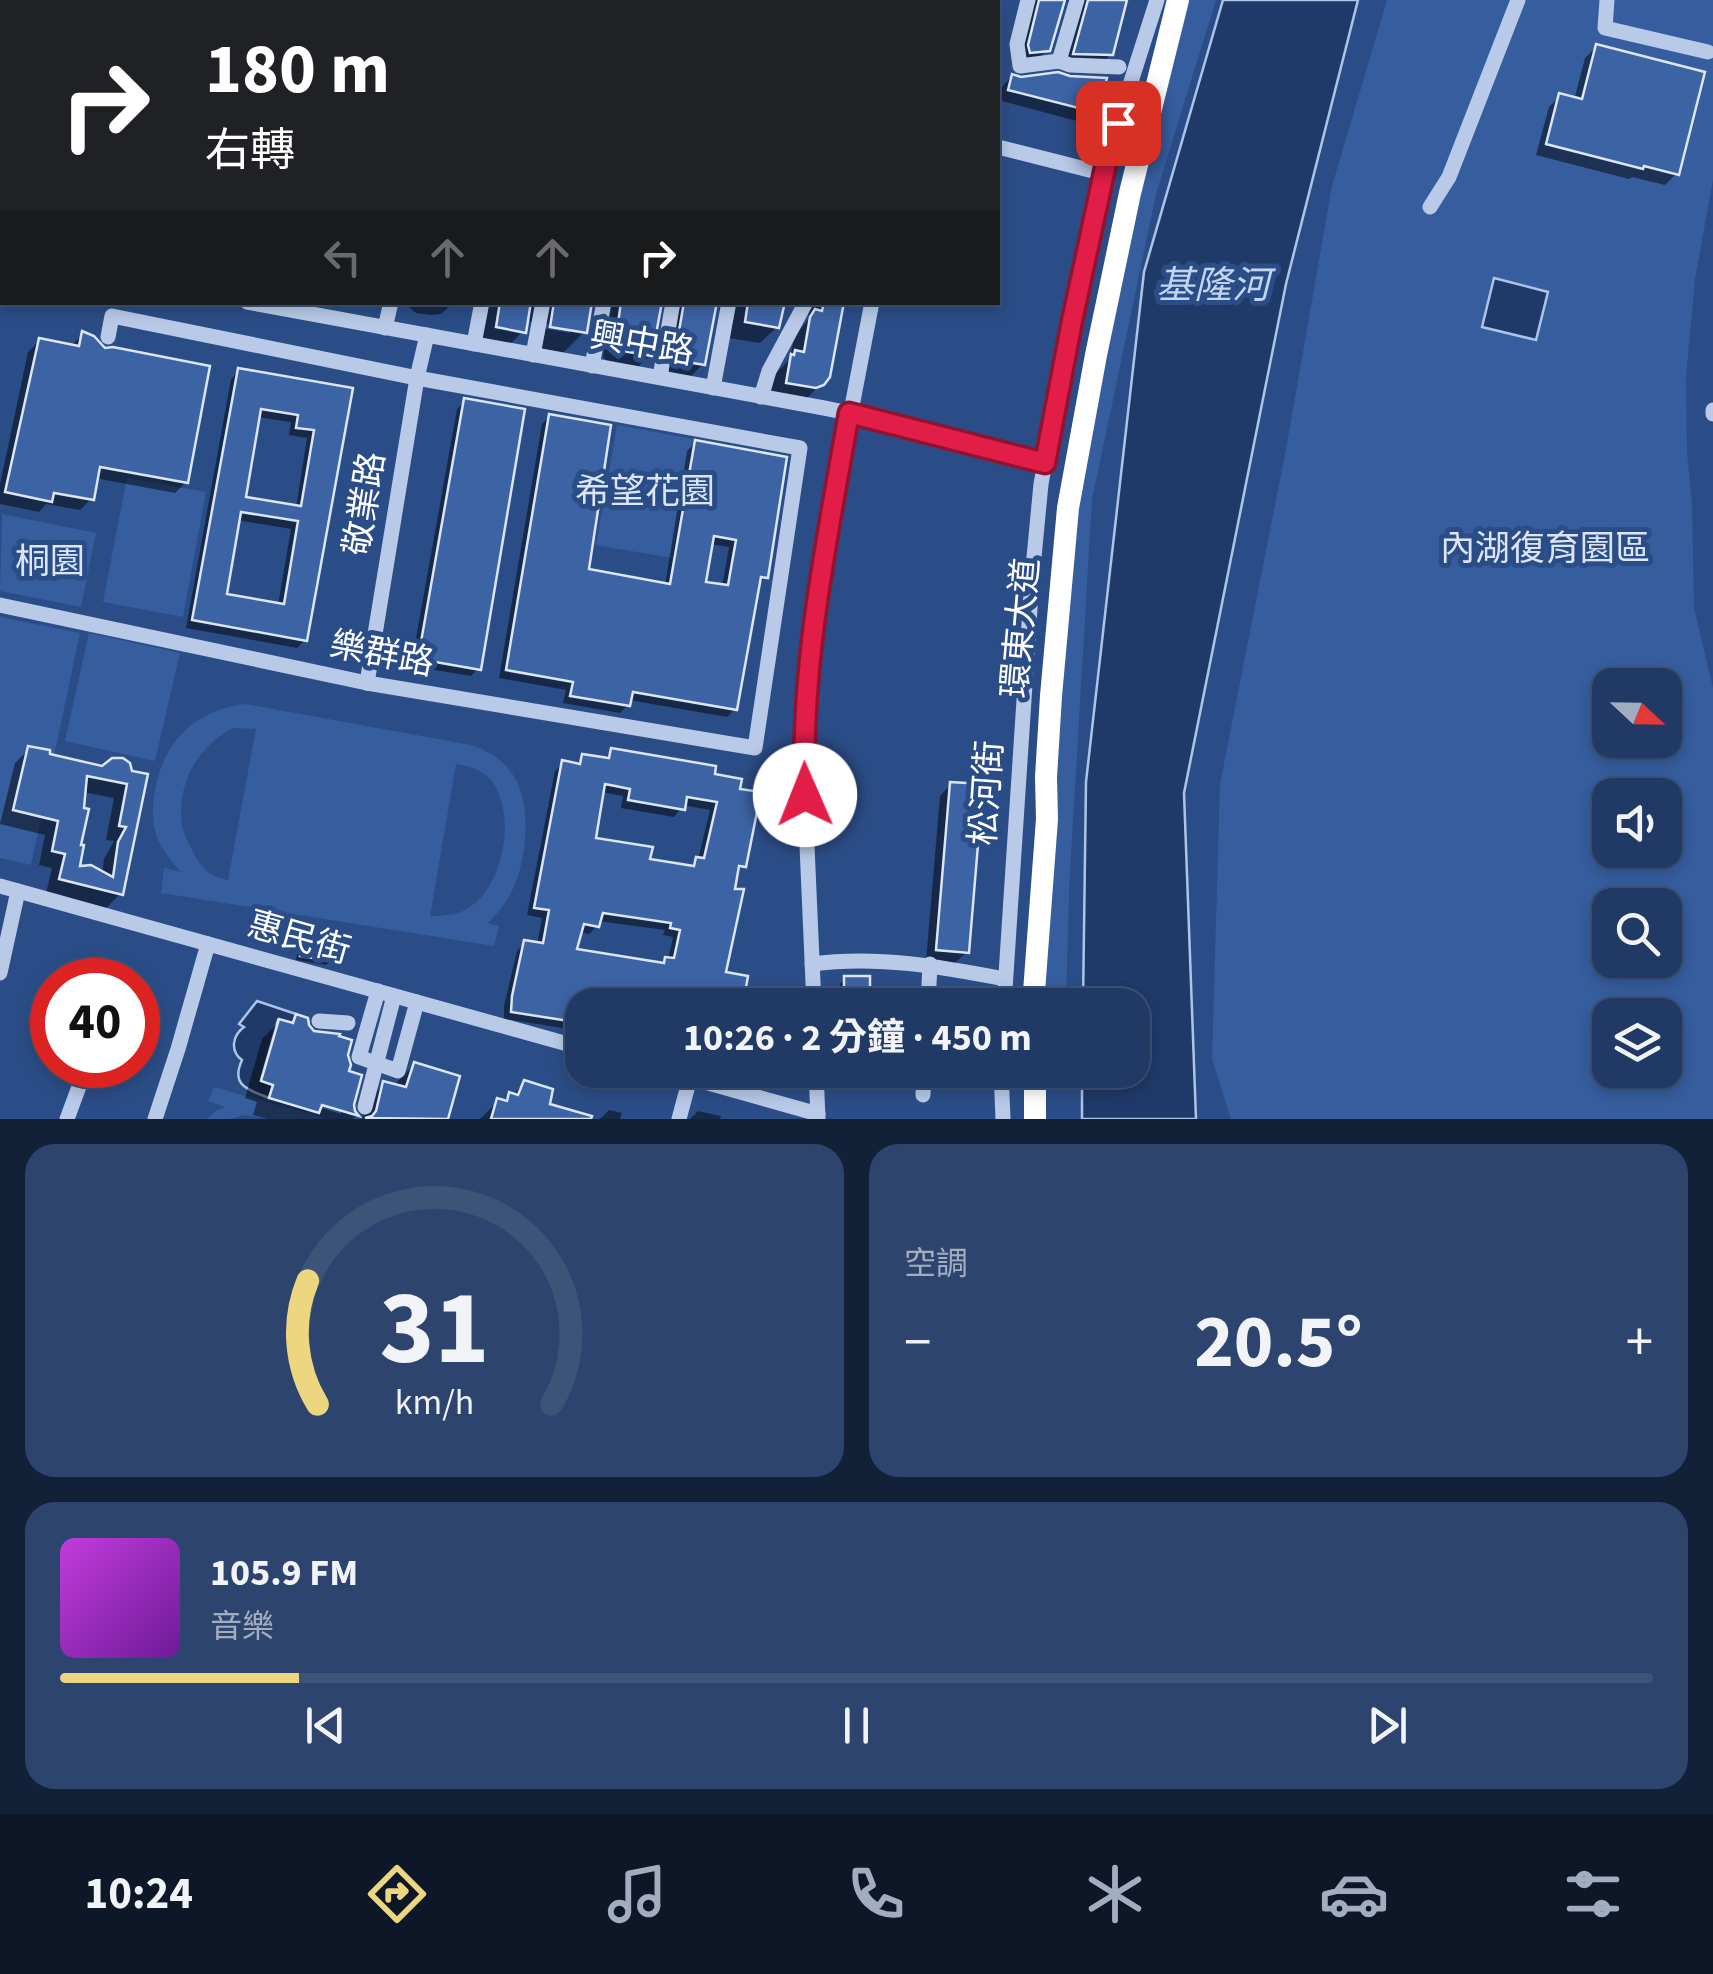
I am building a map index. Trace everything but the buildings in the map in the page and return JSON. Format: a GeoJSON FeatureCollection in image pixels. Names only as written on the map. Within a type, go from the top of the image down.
{"type":"FeatureCollection","features":[{"type":"Feature","properties":{"kind":"highway","name":"環東大道"},"geometry":{"type":"LineString","coordinates":[[1036,988],[1050,696],[1068,508],[1130,193],[1178,0]]}},
{"type":"Feature","properties":{"kind":"highway"},"geometry":{"type":"LineString","coordinates":[[1034,1088],[1035,1119]]}},
{"type":"Feature","properties":{"kind":"street"},"geometry":{"type":"LineString","coordinates":[[1028,0],[1017,44],[1020,66],[1059,61],[1118,67]]}},
{"type":"Feature","properties":{"kind":"street"},"geometry":{"type":"LineString","coordinates":[[1059,61],[1077,0]]}},
{"type":"Feature","properties":{"kind":"street","name":"松河街"},"geometry":{"type":"LineString","coordinates":[[1005,988],[1032,578],[1045,463],[1108,154],[1157,0]]}},
{"type":"Feature","properties":{"kind":"street"},"geometry":{"type":"LineString","coordinates":[[1430,207],[1449,178],[1518,0]]}},
{"type":"Feature","properties":{"kind":"street"},"geometry":{"type":"LineString","coordinates":[[1607,0],[1605,28],[1708,52]]}},
{"type":"Feature","properties":{"kind":"street"},"geometry":{"type":"LineString","coordinates":[[1000,148],[1105,174]]}},
{"type":"Feature","properties":{"kind":"street","name":"興中路"},"geometry":{"type":"LineString","coordinates":[[266,305],[849,413],[1045,463]]}},
{"type":"Feature","properties":{"kind":"street"},"geometry":{"type":"LineString","coordinates":[[385,328],[389,305]]}},
{"type":"Feature","properties":{"kind":"street"},"geometry":{"type":"LineString","coordinates":[[474,344],[481,305]]}},
{"type":"Feature","properties":{"kind":"street"},"geometry":{"type":"LineString","coordinates":[[533,355],[542,305]]}},
{"type":"Feature","properties":{"kind":"street"},"geometry":{"type":"LineString","coordinates":[[592,366],[603,305]]}},
{"type":"Feature","properties":{"kind":"street"},"geometry":{"type":"LineString","coordinates":[[660,377],[672,305]]}},
{"type":"Feature","properties":{"kind":"street"},"geometry":{"type":"LineString","coordinates":[[713,388],[728,305]]}},
{"type":"Feature","properties":{"kind":"street"},"geometry":{"type":"LineString","coordinates":[[761,396],[769,371],[804,305]]}},
{"type":"Feature","properties":{"kind":"street"},"geometry":{"type":"LineString","coordinates":[[813,988],[804,755],[821,568],[871,305]]}},
{"type":"Feature","properties":{"kind":"street"},"geometry":{"type":"LineString","coordinates":[[108,337],[112,316],[416,378]]}},
{"type":"Feature","properties":{"kind":"street","name":"敬業路"},"geometry":{"type":"LineString","coordinates":[[366,683],[416,378],[427,336]]}},
{"type":"Feature","properties":{"kind":"street","name":"樂群路"},"geometry":{"type":"LineString","coordinates":[[0,605],[366,683],[754,748],[800,448],[416,378]]}},
{"type":"Feature","properties":{"kind":"street","name":"惠民街"},"geometry":{"type":"LineString","coordinates":[[0,886],[565,1043]]}},
{"type":"Feature","properties":{"kind":"street"},"geometry":{"type":"LineString","coordinates":[[0,973],[18,890]]}},
{"type":"Feature","properties":{"kind":"street"},"geometry":{"type":"LineString","coordinates":[[155,1119],[208,944]]}},
{"type":"Feature","properties":{"kind":"street"},"geometry":{"type":"LineString","coordinates":[[812,964],[930,964],[1005,979]]}},
{"type":"Feature","properties":{"kind":"street"},"geometry":{"type":"LineString","coordinates":[[929,988],[930,964]]}},
{"type":"Feature","properties":{"kind":"street"},"geometry":{"type":"LineString","coordinates":[[365,1107],[384,1036],[386,994]]}},
{"type":"Feature","properties":{"kind":"street"},"geometry":{"type":"LineString","coordinates":[[386,994],[360,1057],[398,1071],[418,1002]]}},
{"type":"Feature","properties":{"kind":"street"},"geometry":{"type":"LineString","coordinates":[[319,1021],[348,1023]]}},
{"type":"Feature","properties":{"kind":"street"},"geometry":{"type":"LineString","coordinates":[[67,1119],[78,1088]]}},
{"type":"Feature","properties":{"kind":"street"},"geometry":{"type":"LineString","coordinates":[[679,1119],[687,1088]]}},
{"type":"Feature","properties":{"kind":"street"},"geometry":{"type":"LineString","coordinates":[[724,1088],[818,1116],[817,1088]]}},
{"type":"Feature","properties":{"kind":"street"},"geometry":{"type":"LineString","coordinates":[[923,1088],[923,1094]]}},
{"type":"Feature","properties":{"kind":"street"},"geometry":{"type":"LineString","coordinates":[[1003,1088],[1004,1119]]}},
{"type":"Feature","properties":{"kind":"green space"},"geometry":{"type":"Polygon","coordinates":[[[1179,0],[1216,0],[1156,194],[1092,500],[1066,988],[1041,988],[1066,540],[1179,0]]]}},
{"type":"Feature","properties":{"kind":"green space","name":"內湖復育園區"},"geometry":{"type":"Polygon","coordinates":[[[1387,0],[1713,0],[1713,180],[1695,279],[1686,377],[1694,608],[1713,688],[1713,1119],[1231,1119],[1212,1059],[1220,784],[1286,449],[1332,186],[1387,0]]]}},
{"type":"Feature","properties":{"kind":"green space","name":"希望花園"},"geometry":{"type":"Polygon","coordinates":[[[617,425],[693,439],[672,558],[596,545],[617,425]]]}},
{"type":"Feature","properties":{"kind":"green space"},"geometry":{"type":"Polygon","coordinates":[[[127,478],[206,492],[183,617],[103,602],[127,478]]]}},
{"type":"Feature","properties":{"kind":"green space","name":"桐園"},"geometry":{"type":"Polygon","coordinates":[[[2,514],[96,533],[81,607],[0,591],[2,514]]]}},
{"type":"Feature","properties":{"kind":"green space"},"geometry":{"type":"Polygon","coordinates":[[[0,617],[80,633],[31,865],[0,858],[0,617]]]}},
{"type":"Feature","properties":{"kind":"green space"},"geometry":{"type":"Polygon","coordinates":[[[89,633],[180,653],[155,761],[65,741],[89,633]]]}},
{"type":"Feature","properties":{"kind":"green space"},"geometry":{"type":"Polygon","coordinates":[[[246,704],[471,745],[509,769],[521,793],[525,839],[515,885],[487,923],[499,926],[494,946],[161,893],[164,868],[181,872],[163,849],[154,827],[160,769],[186,729],[229,707],[246,704]],[[234,728],[210,744],[193,767],[181,809],[184,831],[200,863],[211,874],[228,880],[256,729],[234,728]],[[456,764],[430,916],[464,911],[474,904],[493,879],[503,845],[505,827],[499,793],[484,774],[456,764]]]}},
{"type":"Feature","properties":{"kind":"green space"},"geometry":{"type":"Polygon","coordinates":[[[214,1087],[328,1119],[245,1115],[207,1119],[225,1107],[208,1101],[214,1087]]]}},
{"type":"Feature","properties":{"kind":"water","name":"基隆河"},"geometry":{"type":"Polygon","coordinates":[[[1223,0],[1358,0],[1286,284],[1184,793],[1196,1119],[1082,1119],[1082,1088],[1150,1088],[1150,988],[1083,988],[1086,782],[1144,272],[1223,0]]]}},
{"type":"Feature","properties":{"kind":"water"},"geometry":{"type":"Polygon","coordinates":[[[1494,278],[1548,292],[1536,340],[1482,327],[1494,278]]]}},
{"type":"Feature","properties":{"kind":"water"},"geometry":{"type":"Polygon","coordinates":[[[257,1001],[296,1014],[293,1023],[278,1020],[261,1080],[273,1085],[269,1098],[243,1086],[238,1076],[242,1060],[234,1048],[244,1027],[239,1024],[257,1001]]]}},
{"type":"Feature","properties":{"kind":"route"},"geometry":{"type":"LineString","coordinates":[[805,795],[808,684],[821,568],[849,413],[1045,463],[1072,321],[1118,123]]}}]}
